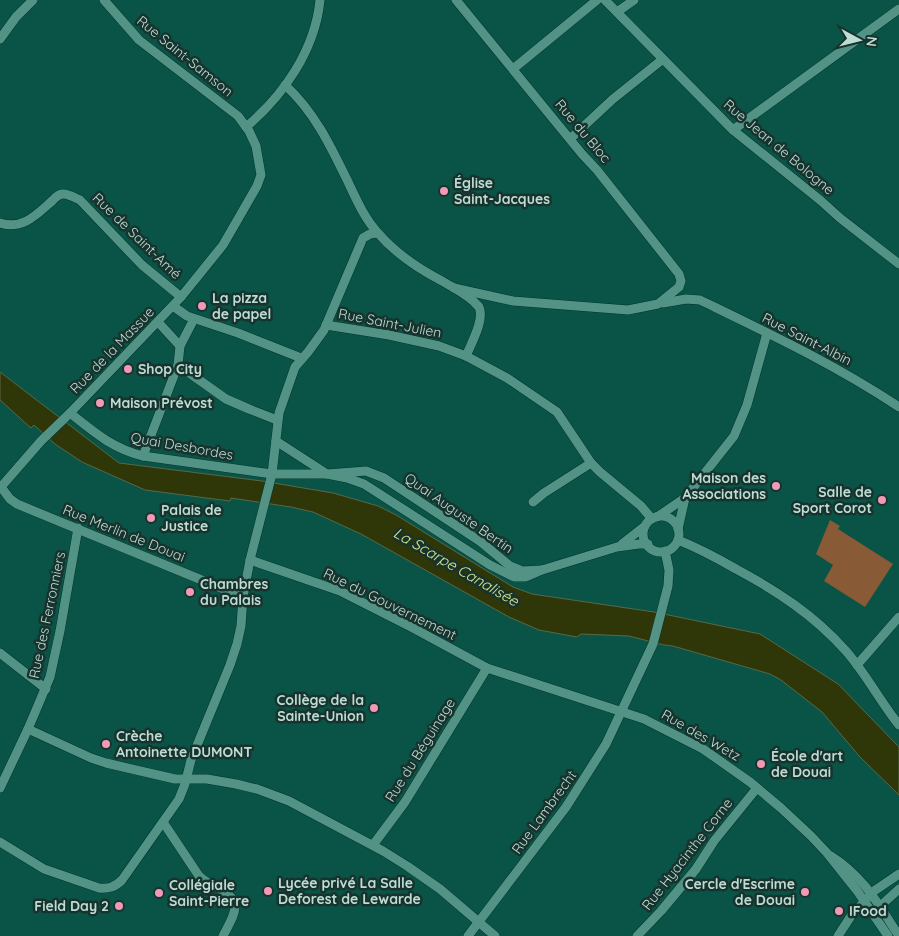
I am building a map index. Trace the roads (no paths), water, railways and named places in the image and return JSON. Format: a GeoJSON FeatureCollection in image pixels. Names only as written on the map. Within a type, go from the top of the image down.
{"type":"FeatureCollection","features":[{"type":"Feature","properties":{"kind":"street"},"geometry":{"type":"LineString","coordinates":[[1,38],[16,17],[33,0]]}},
{"type":"Feature","properties":{"kind":"street"},"geometry":{"type":"LineString","coordinates":[[246,127],[286,85],[310,44],[317,20],[320,0]]}},
{"type":"Feature","properties":{"kind":"street","name":"Rue du Bloc"},"geometry":{"type":"LineString","coordinates":[[456,0],[597,170],[679,274],[680,284],[675,292],[658,304]]}},
{"type":"Feature","properties":{"kind":"street"},"geometry":{"type":"LineString","coordinates":[[513,68],[597,0]]}},
{"type":"Feature","properties":{"kind":"street","name":"Rue Jean de Bologne"},"geometry":{"type":"LineString","coordinates":[[605,0],[733,130],[899,264]]}},
{"type":"Feature","properties":{"kind":"street"},"geometry":{"type":"LineString","coordinates":[[617,12],[634,0]]}},
{"type":"Feature","properties":{"kind":"street","name":"Rue Saint-Samson"},"geometry":{"type":"LineString","coordinates":[[109,2],[139,40],[226,106],[246,127],[253,138],[258,155],[260,175],[257,186],[218,252],[181,297]]}},
{"type":"Feature","properties":{"kind":"street"},"geometry":{"type":"LineString","coordinates":[[733,130],[899,9]]}},
{"type":"Feature","properties":{"kind":"street"},"geometry":{"type":"LineString","coordinates":[[570,139],[613,99],[663,58]]}},
{"type":"Feature","properties":{"kind":"street"},"geometry":{"type":"LineString","coordinates":[[286,85],[325,137],[364,214],[377,233],[416,265],[476,304],[481,311],[480,320],[466,356]]}},
{"type":"Feature","properties":{"kind":"street","name":"Rue de Saint-Amé"},"geometry":{"type":"LineString","coordinates":[[0,223],[14,225],[27,222],[57,196],[66,194],[80,200],[142,265],[181,297]]}},
{"type":"Feature","properties":{"kind":"street"},"geometry":{"type":"LineString","coordinates":[[0,842],[44,869],[99,888],[108,888],[122,880],[179,799],[187,780],[191,760],[234,655],[239,635],[243,597],[250,560],[271,476],[277,420],[295,367],[308,352],[326,325],[363,238],[377,233]]}},
{"type":"Feature","properties":{"kind":"street"},"geometry":{"type":"LineString","coordinates":[[454,288],[513,301],[606,309],[637,309],[658,304]]}},
{"type":"Feature","properties":{"kind":"street","name":"Rue de la Massue"},"geometry":{"type":"LineString","coordinates":[[0,487],[41,441],[181,297]]}},
{"type":"Feature","properties":{"kind":"street","name":"Rue Saint-Albin"},"geometry":{"type":"LineString","coordinates":[[658,304],[686,299],[700,300],[840,370],[899,407]]}},
{"type":"Feature","properties":{"kind":"street"},"geometry":{"type":"LineString","coordinates":[[173,306],[194,319],[243,335],[301,358]]}},
{"type":"Feature","properties":{"kind":"street"},"geometry":{"type":"LineString","coordinates":[[144,456],[178,365],[180,346],[194,319]]}},
{"type":"Feature","properties":{"kind":"street"},"geometry":{"type":"LineString","coordinates":[[158,322],[180,346]]}},
{"type":"Feature","properties":{"kind":"street","name":"Rue Saint-Julien"},"geometry":{"type":"LineString","coordinates":[[326,325],[419,341],[447,349],[466,356],[506,378],[557,412],[590,463],[641,506],[651,520]]}},
{"type":"Feature","properties":{"kind":"street"},"geometry":{"type":"LineString","coordinates":[[617,547],[633,537],[651,520],[684,498],[730,442],[737,431],[747,405],[767,333]]}},
{"type":"Feature","properties":{"kind":"street"},"geometry":{"type":"LineString","coordinates":[[178,365],[226,399],[277,420]]}},
{"type":"Feature","properties":{"kind":"street","name":"Quai Desbordes"},"geometry":{"type":"LineString","coordinates":[[67,416],[124,451],[144,456],[271,476]]}},
{"type":"Feature","properties":{"kind":"street","name":"Quai Auguste Bertin"},"geometry":{"type":"LineString","coordinates":[[276,441],[327,474],[364,484],[508,575],[526,577],[542,570]]}},
{"type":"Feature","properties":{"kind":"street"},"geometry":{"type":"LineString","coordinates":[[533,502],[590,463]]}},
{"type":"Feature","properties":{"kind":"street","name":"Quai Auguste Bertin"},"geometry":{"type":"LineString","coordinates":[[271,476],[366,471],[380,476],[481,542],[510,566],[522,570],[542,570]]}},
{"type":"Feature","properties":{"kind":"street","name":"Rue Merlin de Douai"},"geometry":{"type":"LineString","coordinates":[[0,487],[17,504],[243,597]]}},
{"type":"Feature","properties":{"kind":"street"},"geometry":{"type":"LineString","coordinates":[[678,529],[670,518],[662,516],[651,520],[644,534],[648,544],[656,550],[665,551],[672,548],[678,540],[678,529],[684,498]]}},
{"type":"Feature","properties":{"kind":"street","name":"Rue des Ferronniers"},"geometry":{"type":"LineString","coordinates":[[0,788],[50,677],[78,528]]}},
{"type":"Feature","properties":{"kind":"street"},"geometry":{"type":"LineString","coordinates":[[678,540],[713,556],[789,600],[816,620],[857,665],[899,726]]}},
{"type":"Feature","properties":{"kind":"street"},"geometry":{"type":"LineString","coordinates":[[542,570],[617,547],[648,544]]}},
{"type":"Feature","properties":{"kind":"street","name":"Rue Lambrecht"},"geometry":{"type":"LineString","coordinates":[[468,936],[578,790],[601,753],[653,644],[669,578],[665,551]]}},
{"type":"Feature","properties":{"kind":"street","name":"Rue du Gouvernement"},"geometry":{"type":"LineString","coordinates":[[250,560],[340,591],[487,668],[621,712]]}},
{"type":"Feature","properties":{"kind":"street"},"geometry":{"type":"LineString","coordinates":[[857,665],[899,617]]}},
{"type":"Feature","properties":{"kind":"street"},"geometry":{"type":"LineString","coordinates":[[0,653],[46,689]]}},
{"type":"Feature","properties":{"kind":"street","name":"Rue du Béguinage"},"geometry":{"type":"LineString","coordinates":[[373,845],[405,802],[487,668]]}},
{"type":"Feature","properties":{"kind":"street","name":"Rue des Wetz"},"geometry":{"type":"LineString","coordinates":[[621,712],[644,719],[689,741],[721,760],[781,808],[827,853],[888,936]]}},
{"type":"Feature","properties":{"kind":"street"},"geometry":{"type":"LineString","coordinates":[[28,729],[106,763],[175,779],[207,779],[236,784],[268,793],[299,806],[373,845],[407,866],[440,889],[495,936]]}},
{"type":"Feature","properties":{"kind":"street","name":"Rue Hyacinthe Corne"},"geometry":{"type":"LineString","coordinates":[[637,936],[696,869],[714,841],[757,788]]}},
{"type":"Feature","properties":{"kind":"street"},"geometry":{"type":"LineString","coordinates":[[163,822],[199,876],[232,896],[235,910],[223,936]]}},
{"type":"Feature","properties":{"kind":"street","name":"Rue des Wetz"},"geometry":{"type":"LineString","coordinates":[[827,853],[848,867],[880,906],[899,936]]}},
{"type":"Feature","properties":{"kind":"street"},"geometry":{"type":"LineString","coordinates":[[838,936],[851,916],[871,894],[899,874]]}},
{"type":"Feature","properties":{"kind":"street"},"geometry":{"type":"LineString","coordinates":[[872,913],[899,889]]}},
{"type":"Feature","properties":{"kind":"water","name":"La Scarpe Canalisée"},"geometry":{"type":"Polygon","coordinates":[[[0,372],[119,463],[262,481],[333,493],[378,506],[396,515],[513,587],[532,594],[654,612],[760,634],[838,684],[899,747],[899,795],[860,757],[822,712],[781,680],[770,674],[673,646],[629,636],[581,634],[577,637],[539,630],[509,617],[361,534],[313,512],[231,498],[230,501],[145,490],[82,462],[55,444],[34,425],[31,428],[0,400],[0,372]]]}},
{"type":"Feature","properties":{"kind":"place","name":"Église Saint-Jacques"},"geometry":{"type":"Point","coordinates":[444,191]}},
{"type":"Feature","properties":{"kind":"place","name":"La pizza de papel"},"geometry":{"type":"Point","coordinates":[202,306]}},
{"type":"Feature","properties":{"kind":"place","name":"Shop City"},"geometry":{"type":"Point","coordinates":[128,369]}},
{"type":"Feature","properties":{"kind":"place","name":"Maison Prévost"},"geometry":{"type":"Point","coordinates":[100,403]}},
{"type":"Feature","properties":{"kind":"place","name":"Maison des Associations"},"geometry":{"type":"Point","coordinates":[776,486]}},
{"type":"Feature","properties":{"kind":"place","name":"Salle de Sport Corot"},"geometry":{"type":"Point","coordinates":[882,500]}},
{"type":"Feature","properties":{"kind":"place","name":"Palais de Justice"},"geometry":{"type":"Point","coordinates":[151,518]}},
{"type":"Feature","properties":{"kind":"place","name":"Chambres du Palais"},"geometry":{"type":"Point","coordinates":[190,592]}},
{"type":"Feature","properties":{"kind":"place","name":"Collège de la Sainte-Union"},"geometry":{"type":"Point","coordinates":[374,708]}},
{"type":"Feature","properties":{"kind":"place","name":"Crèche Antoinette DUMONT"},"geometry":{"type":"Point","coordinates":[106,744]}},
{"type":"Feature","properties":{"kind":"place","name":"École d'art de Douai"},"geometry":{"type":"Point","coordinates":[761,764]}},
{"type":"Feature","properties":{"kind":"place","name":"Lycée privé La Salle Deforest de Lewarde"},"geometry":{"type":"Point","coordinates":[268,891]}},
{"type":"Feature","properties":{"kind":"place","name":"Cercle d'Escrime de Douai"},"geometry":{"type":"Point","coordinates":[805,892]}},
{"type":"Feature","properties":{"kind":"place","name":"Collégiale Saint-Pierre"},"geometry":{"type":"Point","coordinates":[159,893]}},
{"type":"Feature","properties":{"kind":"place","name":"Field Day 2"},"geometry":{"type":"Point","coordinates":[119,906]}},
{"type":"Feature","properties":{"kind":"place","name":"IFood"},"geometry":{"type":"Point","coordinates":[839,911]}}]}
